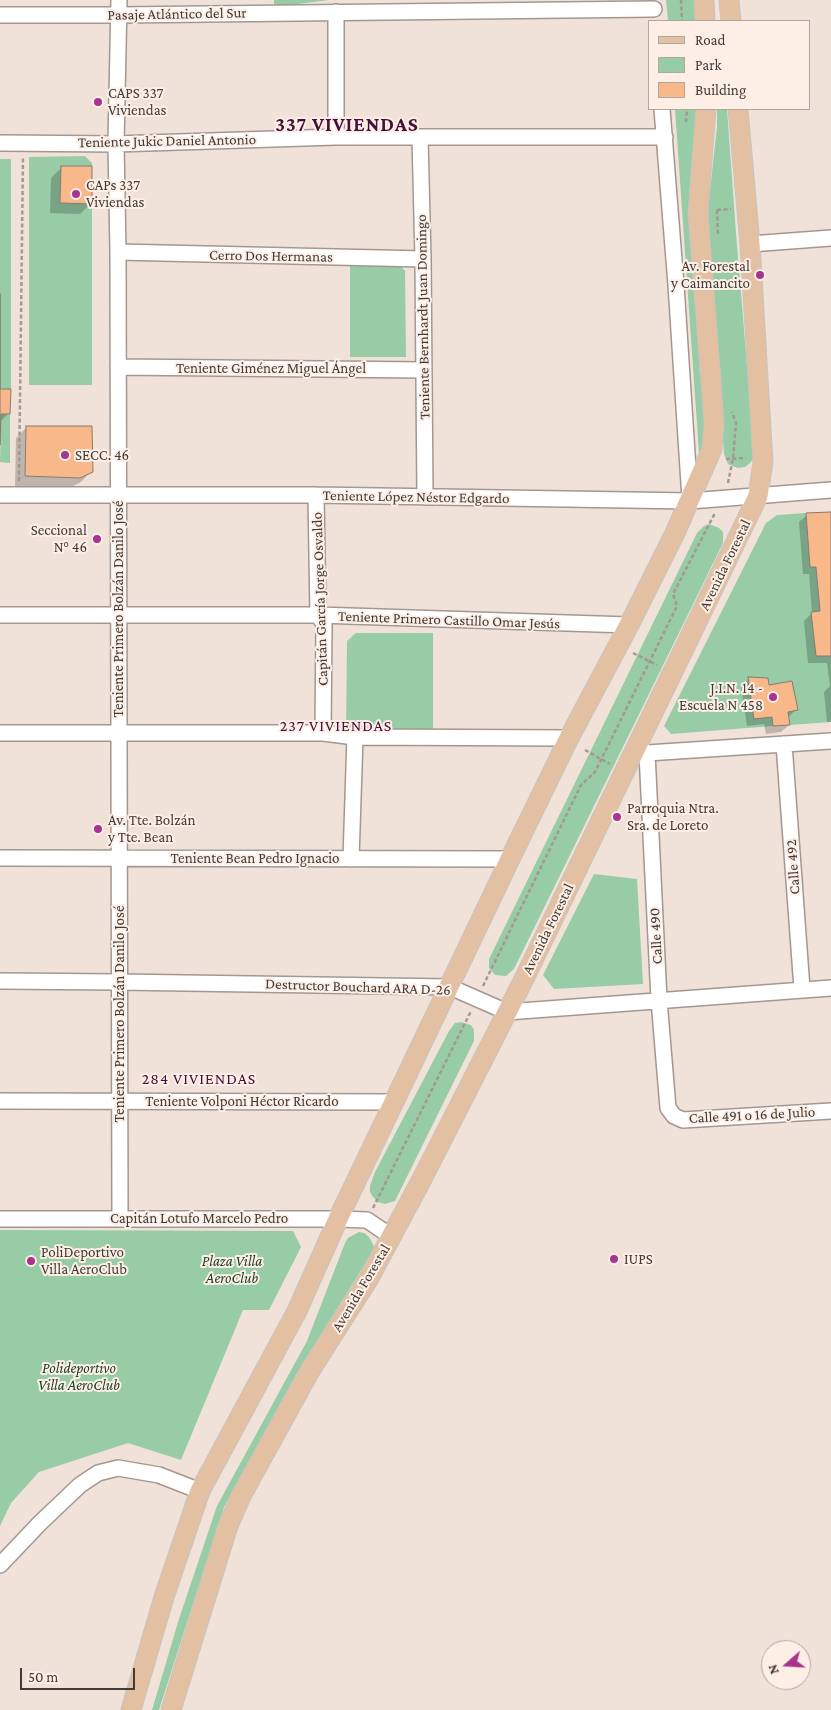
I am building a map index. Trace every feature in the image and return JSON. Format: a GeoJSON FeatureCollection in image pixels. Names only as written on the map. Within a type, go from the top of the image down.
{"type":"FeatureCollection","features":[{"type":"Feature","properties":{"kind":"main road"},"geometry":{"type":"LineString","coordinates":[[704,0],[705,20]]}},
{"type":"Feature","properties":{"kind":"main road"},"geometry":{"type":"LineString","coordinates":[[729,0],[731,20]]}},
{"type":"Feature","properties":{"kind":"main road"},"geometry":{"type":"LineString","coordinates":[[131,1710],[164,1597],[200,1491],[297,1311],[338,1219],[510,859],[569,738],[629,626],[690,501],[712,449],[714,422],[698,213],[706,110]]}},
{"type":"Feature","properties":{"kind":"main road","name":"Avenida Forestal"},"geometry":{"type":"LineString","coordinates":[[171,1710],[225,1535],[241,1496],[311,1369],[369,1278],[392,1237],[642,749],[758,496],[763,457],[750,244],[738,110]]}},
{"type":"Feature","properties":{"kind":"street","name":"Teniente Primero Bolzán Danilo José"},"geometry":{"type":"LineString","coordinates":[[119,0],[116,144],[118,252],[120,1218]]}},
{"type":"Feature","properties":{"kind":"street","name":"Pasaje Atlántico del Sur"},"geometry":{"type":"LineString","coordinates":[[0,15],[336,12],[372,6],[654,10]]}},
{"type":"Feature","properties":{"kind":"street"},"geometry":{"type":"LineString","coordinates":[[336,12],[336,136]]}},
{"type":"Feature","properties":{"kind":"street"},"geometry":{"type":"LineString","coordinates":[[662,110],[690,501]]}},
{"type":"Feature","properties":{"kind":"street","name":"Teniente Jukic Daniel Antonio"},"geometry":{"type":"LineString","coordinates":[[0,143],[116,144],[336,136],[665,138]]}},
{"type":"Feature","properties":{"kind":"street","name":"Teniente Bernhardt Juan Domingo"},"geometry":{"type":"LineString","coordinates":[[420,137],[425,497]]}},
{"type":"Feature","properties":{"kind":"street"},"geometry":{"type":"LineString","coordinates":[[750,244],[831,238]]}},
{"type":"Feature","properties":{"kind":"street","name":"Cerro Dos Hermanas"},"geometry":{"type":"LineString","coordinates":[[118,252],[423,259]]}},
{"type":"Feature","properties":{"kind":"street","name":"Teniente Giménez Miguel Ángel"},"geometry":{"type":"LineString","coordinates":[[118,367],[424,370]]}},
{"type":"Feature","properties":{"kind":"street","name":"Teniente López Néstor Edgardo"},"geometry":{"type":"LineString","coordinates":[[0,495],[316,495],[690,501],[831,490]]}},
{"type":"Feature","properties":{"kind":"street","name":"Capitán García Jorge Osvaldo"},"geometry":{"type":"LineString","coordinates":[[316,495],[318,615],[324,624],[323,733]]}},
{"type":"Feature","properties":{"kind":"street","name":"Teniente Primero Castillo Omar Jesús"},"geometry":{"type":"LineString","coordinates":[[0,614],[318,615],[629,626]]}},
{"type":"Feature","properties":{"kind":"street"},"geometry":{"type":"LineString","coordinates":[[0,733],[323,733],[355,737],[569,738]]}},
{"type":"Feature","properties":{"kind":"street"},"geometry":{"type":"LineString","coordinates":[[351,859],[355,737]]}},
{"type":"Feature","properties":{"kind":"street"},"geometry":{"type":"LineString","coordinates":[[642,749],[831,741]]}},
{"type":"Feature","properties":{"kind":"street","name":"Calle 492"},"geometry":{"type":"LineString","coordinates":[[784,744],[802,989]]}},
{"type":"Feature","properties":{"kind":"street","name":"Calle 490"},"geometry":{"type":"LineString","coordinates":[[642,749],[668,1108],[674,1116]]}},
{"type":"Feature","properties":{"kind":"street","name":"Teniente Bean Pedro Ignacio"},"geometry":{"type":"LineString","coordinates":[[0,858],[510,859]]}},
{"type":"Feature","properties":{"kind":"street","name":"Destructor Bouchard ARA D-26"},"geometry":{"type":"LineString","coordinates":[[0,981],[450,987],[507,1012],[831,988]]}},
{"type":"Feature","properties":{"kind":"street","name":"Teniente Volponi Héctor Ricardo"},"geometry":{"type":"LineString","coordinates":[[0,1101],[394,1102]]}},
{"type":"Feature","properties":{"kind":"street","name":"Calle 491 o 16 de Julio"},"geometry":{"type":"LineString","coordinates":[[674,1116],[683,1120],[831,1111]]}},
{"type":"Feature","properties":{"kind":"street","name":"Capitán Lotufo Marcelo Pedro"},"geometry":{"type":"LineString","coordinates":[[0,1219],[367,1220]]}},
{"type":"Feature","properties":{"kind":"street"},"geometry":{"type":"LineString","coordinates":[[367,1220],[392,1237]]}},
{"type":"Feature","properties":{"kind":"street"},"geometry":{"type":"LineString","coordinates":[[0,1565],[80,1485],[98,1473],[118,1468],[159,1475],[200,1491]]}},
{"type":"Feature","properties":{"kind":"path"},"geometry":{"type":"LineString","coordinates":[[681,0],[682,20]]}},
{"type":"Feature","properties":{"kind":"path"},"geometry":{"type":"LineString","coordinates":[[19,495],[23,143]]}},
{"type":"Feature","properties":{"kind":"path"},"geometry":{"type":"LineString","coordinates":[[726,459],[748,458]]}},
{"type":"Feature","properties":{"kind":"path"},"geometry":{"type":"LineString","coordinates":[[367,1220],[581,785],[595,772],[602,759],[677,606],[673,594],[722,498],[731,471]]}},
{"type":"Feature","properties":{"kind":"path"},"geometry":{"type":"LineString","coordinates":[[632,653],[659,666]]}},
{"type":"Feature","properties":{"kind":"path"},"geometry":{"type":"LineString","coordinates":[[585,750],[610,764]]}},
{"type":"Feature","properties":{"kind":"green space"},"geometry":{"type":"Polygon","coordinates":[[[274,0],[329,0],[274,7],[274,0]]]}},
{"type":"Feature","properties":{"kind":"green space"},"geometry":{"type":"Polygon","coordinates":[[[666,0],[697,0],[698,20],[668,20],[666,0]]]}},
{"type":"Feature","properties":{"kind":"green space"},"geometry":{"type":"Polygon","coordinates":[[[675,110],[697,110],[697,133],[689,194],[700,375],[707,417],[703,458],[699,458],[675,110]]]}},
{"type":"Feature","properties":{"kind":"green space"},"geometry":{"type":"Polygon","coordinates":[[[717,110],[727,110],[754,450],[754,457],[750,463],[745,467],[738,468],[728,464],[724,454],[707,218],[717,127],[717,110]]]}},
{"type":"Feature","properties":{"kind":"green space"},"geometry":{"type":"Polygon","coordinates":[[[85,156],[92,163],[92,166],[61,166],[60,203],[92,204],[92,385],[29,385],[29,157],[85,156]]]}},
{"type":"Feature","properties":{"kind":"green space"},"geometry":{"type":"Polygon","coordinates":[[[0,159],[11,159],[11,389],[0,389],[0,159]]]}},
{"type":"Feature","properties":{"kind":"green space"},"geometry":{"type":"Polygon","coordinates":[[[350,264],[399,264],[405,271],[406,357],[350,357],[350,264]]]}},
{"type":"Feature","properties":{"kind":"green space"},"geometry":{"type":"Polygon","coordinates":[[[1,414],[10,414],[10,463],[0,462],[1,414]]]}},
{"type":"Feature","properties":{"kind":"green space"},"geometry":{"type":"Polygon","coordinates":[[[806,513],[810,567],[816,567],[820,611],[812,612],[816,655],[831,656],[831,722],[790,725],[788,712],[792,681],[769,685],[768,678],[749,677],[754,718],[772,717],[773,726],[671,734],[664,726],[766,523],[777,515],[806,513]]]}},
{"type":"Feature","properties":{"kind":"green space"},"geometry":{"type":"Polygon","coordinates":[[[709,524],[723,532],[723,543],[514,969],[506,976],[495,975],[489,968],[489,959],[697,533],[709,524]]]}},
{"type":"Feature","properties":{"kind":"green space"},"geometry":{"type":"Polygon","coordinates":[[[356,633],[433,633],[433,730],[346,732],[347,641],[356,633]]]}},
{"type":"Feature","properties":{"kind":"green space"},"geometry":{"type":"Polygon","coordinates":[[[594,874],[637,879],[643,984],[554,989],[543,975],[594,874]]]}},
{"type":"Feature","properties":{"kind":"green space"},"geometry":{"type":"Polygon","coordinates":[[[461,1022],[471,1025],[474,1030],[474,1041],[395,1201],[385,1204],[378,1202],[370,1192],[375,1172],[449,1031],[455,1023],[461,1022]]]}},
{"type":"Feature","properties":{"kind":"green space","name":"Polideportivo Villa AeroClub"},"geometry":{"type":"Polygon","coordinates":[[[0,1230],[293,1231],[301,1247],[269,1310],[243,1310],[181,1460],[128,1443],[39,1472],[11,1503],[0,1526],[0,1230]]]}},
{"type":"Feature","properties":{"kind":"green space"},"geometry":{"type":"Polygon","coordinates":[[[359,1232],[369,1237],[375,1248],[297,1373],[224,1507],[159,1710],[152,1710],[179,1619],[217,1506],[307,1341],[345,1243],[348,1238],[359,1232]]]}},
{"type":"Feature","properties":{"kind":"building","name":"CAPs 337 Viviendas"},"geometry":{"type":"Polygon","coordinates":[[[61,166],[92,166],[92,204],[60,203],[61,166]]]}},
{"type":"Feature","properties":{"kind":"building"},"geometry":{"type":"Polygon","coordinates":[[[0,389],[11,389],[10,414],[1,414],[0,445],[0,389]]]}},
{"type":"Feature","properties":{"kind":"building"},"geometry":{"type":"Polygon","coordinates":[[[26,426],[92,426],[93,472],[80,478],[25,476],[26,426]]]}},
{"type":"Feature","properties":{"kind":"building"},"geometry":{"type":"Polygon","coordinates":[[[831,512],[831,656],[816,656],[811,612],[820,611],[816,567],[810,567],[806,513],[831,512]]]}},
{"type":"Feature","properties":{"kind":"building","name":"J.I.N. 14 - Escuela N 458"},"geometry":{"type":"Polygon","coordinates":[[[748,677],[768,678],[769,685],[792,681],[798,710],[788,712],[790,725],[773,726],[772,717],[754,719],[748,677]]]}},
{"type":"Feature","properties":{"kind":"place","name":"CAPS 337 Viviendas"},"geometry":{"type":"Point","coordinates":[98,102]}},
{"type":"Feature","properties":{"kind":"place","name":"CAPs 337 Viviendas"},"geometry":{"type":"Point","coordinates":[76,194]}},
{"type":"Feature","properties":{"kind":"place","name":"Av. Forestal y Caimancito"},"geometry":{"type":"Point","coordinates":[760,275]}},
{"type":"Feature","properties":{"kind":"place","name":"SECC. 46"},"geometry":{"type":"Point","coordinates":[65,455]}},
{"type":"Feature","properties":{"kind":"place","name":"Seccional N° 46"},"geometry":{"type":"Point","coordinates":[97,539]}},
{"type":"Feature","properties":{"kind":"place","name":"J.I.N. 14 - Escuela N 458"},"geometry":{"type":"Point","coordinates":[773,697]}},
{"type":"Feature","properties":{"kind":"place","name":"Parroquia Ntra. Sra. de Loreto"},"geometry":{"type":"Point","coordinates":[617,817]}},
{"type":"Feature","properties":{"kind":"place","name":"Av. Tte. Bolzán y Tte. Bean"},"geometry":{"type":"Point","coordinates":[98,829]}},
{"type":"Feature","properties":{"kind":"place","name":"IUPS"},"geometry":{"type":"Point","coordinates":[614,1259]}},
{"type":"Feature","properties":{"kind":"place","name":"PoliDeportivo Villa AeroClub"},"geometry":{"type":"Point","coordinates":[31,1261]}},
{"type":"Feature","properties":{"kind":"district","name":"337 VIVIENDAS"},"geometry":{"type":"Point","coordinates":[347,125]}},
{"type":"Feature","properties":{"kind":"district","name":"237 VIVIENDAS"},"geometry":{"type":"Point","coordinates":[336,726]}},
{"type":"Feature","properties":{"kind":"district","name":"284 VIVIENDAS"},"geometry":{"type":"Point","coordinates":[199,1079]}},
{"type":"Feature","properties":{"kind":"park label","name":"Plaza Villa AeroClub"},"geometry":{"type":"Point","coordinates":[232,1270]}}]}
